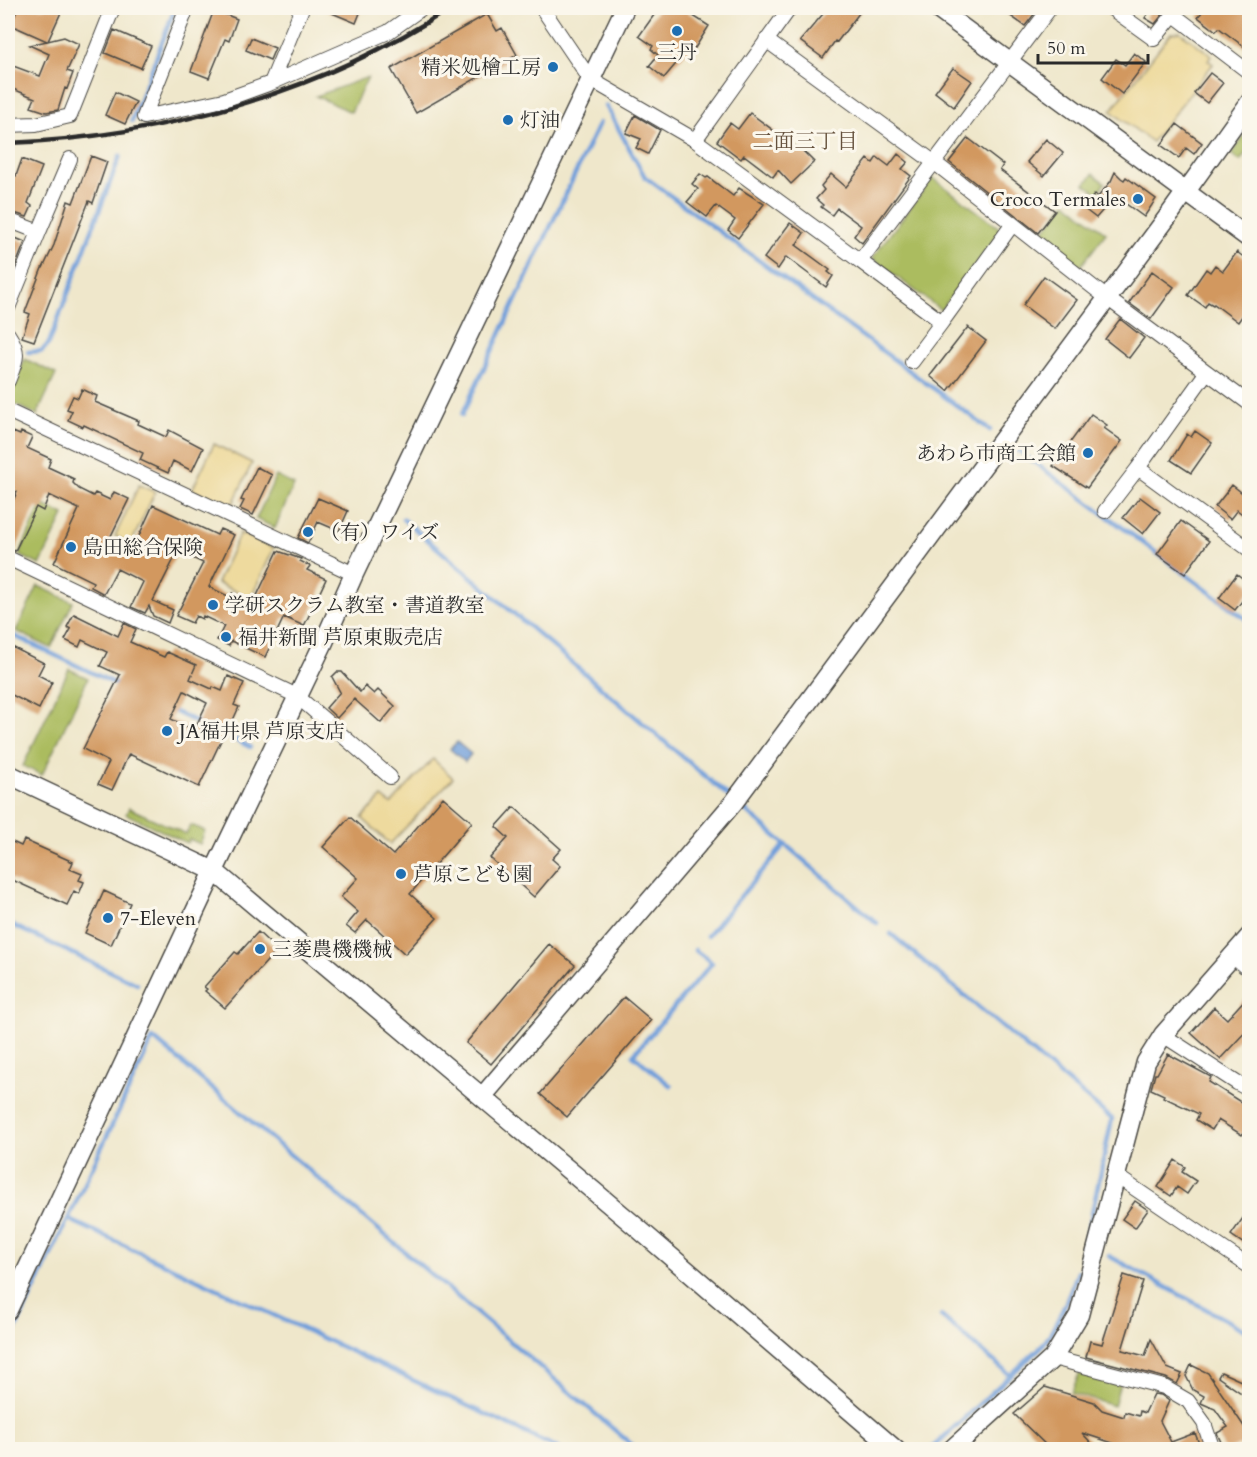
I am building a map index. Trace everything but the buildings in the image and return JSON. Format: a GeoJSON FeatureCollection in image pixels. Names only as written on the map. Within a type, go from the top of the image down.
{"type":"FeatureCollection","features":[{"type":"Feature","properties":{"kind":"street"},"geometry":{"type":"LineString","coordinates":[[8,124],[36,124],[70,116],[113,8]]}},
{"type":"Feature","properties":{"kind":"street"},"geometry":{"type":"LineString","coordinates":[[187,8],[144,117],[224,100],[271,83],[388,32],[422,8]]}},
{"type":"Feature","properties":{"kind":"street"},"geometry":{"type":"LineString","coordinates":[[271,83],[302,8]]}},
{"type":"Feature","properties":{"kind":"street"},"geometry":{"type":"LineString","coordinates":[[542,8],[590,79],[695,140],[942,322]]}},
{"type":"Feature","properties":{"kind":"street"},"geometry":{"type":"LineString","coordinates":[[8,1310],[354,574],[625,8]]}},
{"type":"Feature","properties":{"kind":"street"},"geometry":{"type":"LineString","coordinates":[[695,140],[790,8]]}},
{"type":"Feature","properties":{"kind":"street"},"geometry":{"type":"LineString","coordinates":[[936,8],[1250,239]]}},
{"type":"Feature","properties":{"kind":"street"},"geometry":{"type":"LineString","coordinates":[[860,261],[1050,8]]}},
{"type":"Feature","properties":{"kind":"street"},"geometry":{"type":"LineString","coordinates":[[1111,8],[1154,39],[1177,11],[1250,73]]}},
{"type":"Feature","properties":{"kind":"street"},"geometry":{"type":"LineString","coordinates":[[766,39],[935,163],[1107,298],[1250,404]]}},
{"type":"Feature","properties":{"kind":"street"},"geometry":{"type":"LineString","coordinates":[[482,1097],[734,802],[1186,192],[1250,102]]}},
{"type":"Feature","properties":{"kind":"street"},"geometry":{"type":"LineString","coordinates":[[8,308],[70,159]]}},
{"type":"Feature","properties":{"kind":"street"},"geometry":{"type":"LineString","coordinates":[[8,220],[39,232]]}},
{"type":"Feature","properties":{"kind":"street"},"geometry":{"type":"LineString","coordinates":[[912,362],[1012,225]]}},
{"type":"Feature","properties":{"kind":"street"},"geometry":{"type":"LineString","coordinates":[[8,334],[13,342],[17,358],[8,381]]}},
{"type":"Feature","properties":{"kind":"street"},"geometry":{"type":"LineString","coordinates":[[1105,511],[1206,373]]}},
{"type":"Feature","properties":{"kind":"street"},"geometry":{"type":"LineString","coordinates":[[8,411],[354,574]]}},
{"type":"Feature","properties":{"kind":"street"},"geometry":{"type":"LineString","coordinates":[[1138,468],[1250,550]]}},
{"type":"Feature","properties":{"kind":"street"},"geometry":{"type":"LineString","coordinates":[[8,558],[297,696],[390,777]]}},
{"type":"Feature","properties":{"kind":"street"},"geometry":{"type":"LineString","coordinates":[[8,774],[214,871],[896,1449]]}},
{"type":"Feature","properties":{"kind":"street"},"geometry":{"type":"LineString","coordinates":[[951,1449],[1053,1358],[1078,1315],[1092,1271],[1146,1062],[1163,1035],[1250,936]]}},
{"type":"Feature","properties":{"kind":"street"},"geometry":{"type":"LineString","coordinates":[[1231,955],[1250,971]]}},
{"type":"Feature","properties":{"kind":"street"},"geometry":{"type":"LineString","coordinates":[[1163,1035],[1250,1090]]}},
{"type":"Feature","properties":{"kind":"street"},"geometry":{"type":"LineString","coordinates":[[1115,1176],[1250,1267]]}},
{"type":"Feature","properties":{"kind":"street"},"geometry":{"type":"LineString","coordinates":[[1053,1358],[1164,1387],[1188,1401],[1204,1423],[1213,1449]]}},
{"type":"Feature","properties":{"kind":"green space"},"geometry":{"type":"Polygon","coordinates":[[[368,77],[351,112],[316,96],[368,77]]]}},
{"type":"Feature","properties":{"kind":"green space"},"geometry":{"type":"Polygon","coordinates":[[[1249,129],[1249,149],[1240,161],[1231,154],[1249,129]]]}},
{"type":"Feature","properties":{"kind":"green space"},"geometry":{"type":"Polygon","coordinates":[[[1093,174],[1105,183],[1098,193],[1085,184],[1093,174]]]}},
{"type":"Feature","properties":{"kind":"green space"},"geometry":{"type":"Polygon","coordinates":[[[933,178],[1002,230],[941,310],[872,258],[933,178]]]}},
{"type":"Feature","properties":{"kind":"green space"},"geometry":{"type":"Polygon","coordinates":[[[1066,202],[1106,233],[1080,267],[1039,237],[1066,202]]]}},
{"type":"Feature","properties":{"kind":"green space"},"geometry":{"type":"Polygon","coordinates":[[[25,359],[56,374],[37,415],[11,402],[9,394],[25,359]]]}},
{"type":"Feature","properties":{"kind":"green space"},"geometry":{"type":"Polygon","coordinates":[[[276,476],[294,485],[275,528],[256,519],[276,476]]]}},
{"type":"Feature","properties":{"kind":"green space"},"geometry":{"type":"Polygon","coordinates":[[[42,504],[64,515],[40,565],[19,555],[42,504]]]}},
{"type":"Feature","properties":{"kind":"green space"},"geometry":{"type":"Polygon","coordinates":[[[38,586],[73,602],[51,648],[16,631],[38,586]]]}},
{"type":"Feature","properties":{"kind":"green space"},"geometry":{"type":"Polygon","coordinates":[[[69,669],[88,678],[42,775],[23,766],[69,669]]]}},
{"type":"Feature","properties":{"kind":"green space"},"geometry":{"type":"Polygon","coordinates":[[[129,808],[186,834],[191,825],[205,831],[200,844],[189,839],[187,843],[126,814],[129,808]]]}},
{"type":"Feature","properties":{"kind":"green space"},"geometry":{"type":"Polygon","coordinates":[[[1079,1374],[1120,1383],[1114,1406],[1071,1393],[1079,1374]]]}},
{"type":"Feature","properties":{"kind":"sand"},"geometry":{"type":"Polygon","coordinates":[[[1180,32],[1211,55],[1208,60],[1213,64],[1152,142],[1111,111],[1171,33],[1180,32]]]}},
{"type":"Feature","properties":{"kind":"sand"},"geometry":{"type":"Polygon","coordinates":[[[214,444],[252,463],[231,508],[192,490],[214,444]]]}},
{"type":"Feature","properties":{"kind":"sand"},"geometry":{"type":"Polygon","coordinates":[[[139,485],[155,492],[131,544],[115,536],[139,485]]]}},
{"type":"Feature","properties":{"kind":"sand"},"geometry":{"type":"Polygon","coordinates":[[[240,533],[274,548],[251,598],[217,583],[240,533]]]}},
{"type":"Feature","properties":{"kind":"sand"},"geometry":{"type":"Polygon","coordinates":[[[433,759],[453,778],[390,844],[362,818],[382,797],[391,804],[433,759]]]}},
{"type":"Feature","properties":{"kind":"water"},"geometry":{"type":"Polygon","coordinates":[[[457,742],[471,754],[465,762],[450,749],[457,742]]]}},
{"type":"Feature","properties":{"kind":"waterway"},"geometry":{"type":"LineString","coordinates":[[132,121],[175,8]]}},
{"type":"Feature","properties":{"kind":"waterway"},"geometry":{"type":"LineString","coordinates":[[606,106],[645,177],[990,430]]}},
{"type":"Feature","properties":{"kind":"waterway"},"geometry":{"type":"LineString","coordinates":[[462,415],[599,123]]}},
{"type":"Feature","properties":{"kind":"waterway"},"geometry":{"type":"LineString","coordinates":[[28,352],[42,351],[49,343],[120,156]]}},
{"type":"Feature","properties":{"kind":"waterway"},"geometry":{"type":"LineString","coordinates":[[1015,448],[1250,622]]}},
{"type":"Feature","properties":{"kind":"waterway"},"geometry":{"type":"LineString","coordinates":[[403,519],[732,799]]}},
{"type":"Feature","properties":{"kind":"waterway"},"geometry":{"type":"LineString","coordinates":[[8,633],[120,686]]}},
{"type":"Feature","properties":{"kind":"waterway"},"geometry":{"type":"LineString","coordinates":[[171,710],[201,724]]}},
{"type":"Feature","properties":{"kind":"waterway"},"geometry":{"type":"LineString","coordinates":[[220,732],[250,747]]}},
{"type":"Feature","properties":{"kind":"waterway"},"geometry":{"type":"LineString","coordinates":[[738,804],[877,923]]}},
{"type":"Feature","properties":{"kind":"waterway"},"geometry":{"type":"LineString","coordinates":[[707,936],[785,844]]}},
{"type":"Feature","properties":{"kind":"waterway"},"geometry":{"type":"LineString","coordinates":[[8,923],[137,984]]}},
{"type":"Feature","properties":{"kind":"waterway"},"geometry":{"type":"LineString","coordinates":[[891,934],[1112,1119],[1083,1255]]}},
{"type":"Feature","properties":{"kind":"waterway"},"geometry":{"type":"LineString","coordinates":[[671,1086],[633,1055],[712,963],[695,950]]}},
{"type":"Feature","properties":{"kind":"waterway"},"geometry":{"type":"LineString","coordinates":[[68,1219],[153,1038],[638,1450]]}},
{"type":"Feature","properties":{"kind":"waterway"},"geometry":{"type":"LineString","coordinates":[[8,1345],[68,1219],[562,1450]]}},
{"type":"Feature","properties":{"kind":"waterway"},"geometry":{"type":"LineString","coordinates":[[1109,1256],[1250,1333]]}},
{"type":"Feature","properties":{"kind":"waterway"},"geometry":{"type":"LineString","coordinates":[[930,1450],[1043,1345],[1063,1309],[1078,1271]]}},
{"type":"Feature","properties":{"kind":"waterway"},"geometry":{"type":"LineString","coordinates":[[941,1316],[1011,1376]]}},
{"type":"Feature","properties":{"kind":"railway"},"geometry":{"type":"LineString","coordinates":[[8,143],[66,139],[124,131],[182,120],[238,105],[348,64],[400,38],[450,8]]}},
{"type":"Feature","properties":{"kind":"place","name":"三丹"},"geometry":{"type":"Point","coordinates":[677,31]}},
{"type":"Feature","properties":{"kind":"place","name":"精米処檜工房"},"geometry":{"type":"Point","coordinates":[553,67]}},
{"type":"Feature","properties":{"kind":"place","name":"灯油"},"geometry":{"type":"Point","coordinates":[508,120]}},
{"type":"Feature","properties":{"kind":"place","name":"Croco Termales"},"geometry":{"type":"Point","coordinates":[1138,199]}},
{"type":"Feature","properties":{"kind":"place","name":"あわら市商工会館"},"geometry":{"type":"Point","coordinates":[1088,453]}},
{"type":"Feature","properties":{"kind":"place","name":"（有）ワイズ"},"geometry":{"type":"Point","coordinates":[308,532]}},
{"type":"Feature","properties":{"kind":"place","name":"島田総合保険"},"geometry":{"type":"Point","coordinates":[71,547]}},
{"type":"Feature","properties":{"kind":"place","name":"学研スクラム教室・書道教室"},"geometry":{"type":"Point","coordinates":[213,605]}},
{"type":"Feature","properties":{"kind":"place","name":"福井新聞 芦原東販売店"},"geometry":{"type":"Point","coordinates":[226,637]}},
{"type":"Feature","properties":{"kind":"place","name":"JA福井県 芦原支店"},"geometry":{"type":"Point","coordinates":[167,731]}},
{"type":"Feature","properties":{"kind":"place","name":"芦原こども園"},"geometry":{"type":"Point","coordinates":[401,874]}},
{"type":"Feature","properties":{"kind":"place","name":"7-Eleven"},"geometry":{"type":"Point","coordinates":[108,918]}},
{"type":"Feature","properties":{"kind":"place","name":"三菱農機機械"},"geometry":{"type":"Point","coordinates":[260,949]}},
{"type":"Feature","properties":{"kind":"district","name":"二面三丁目"},"geometry":{"type":"Point","coordinates":[805,141]}}]}
